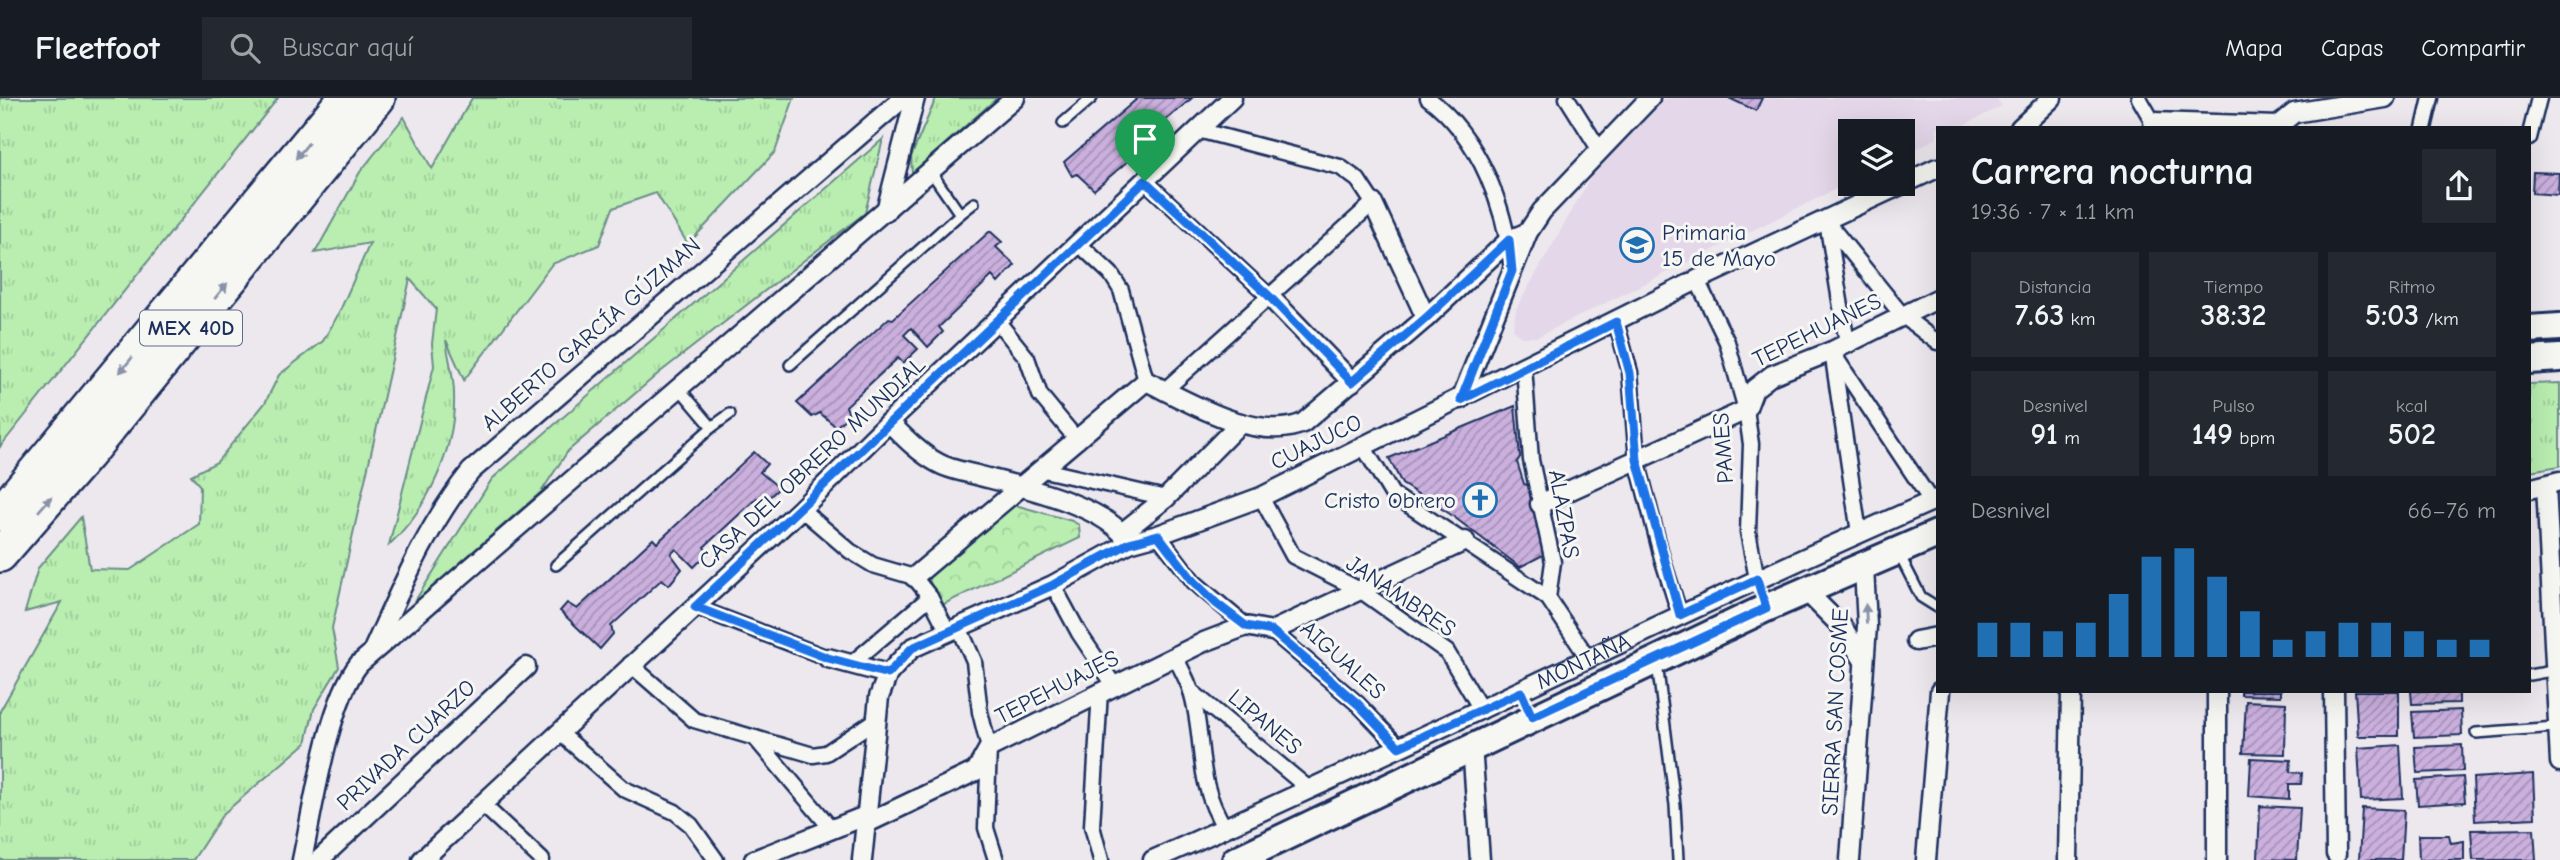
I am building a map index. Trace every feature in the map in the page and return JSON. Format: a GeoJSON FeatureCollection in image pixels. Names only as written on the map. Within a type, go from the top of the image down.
{"type":"FeatureCollection","features":[{"type":"Feature","properties":{"kind":"highway","name":"MEX 40D"},"geometry":{"type":"LineString","coordinates":[[0,514],[345,98]]}},
{"type":"Feature","properties":{"kind":"highway","name":"MEX 40D"},"geometry":{"type":"LineString","coordinates":[[0,555],[96,444],[378,98]]}},
{"type":"Feature","properties":{"kind":"main road"},"geometry":{"type":"LineString","coordinates":[[2531,329],[2560,327]]}},
{"type":"Feature","properties":{"kind":"main road"},"geometry":{"type":"LineString","coordinates":[[2531,360],[2560,358]]}},
{"type":"Feature","properties":{"kind":"main road","name":"MONTAÑA"},"geometry":{"type":"LineString","coordinates":[[1236,860],[1472,745],[1766,608],[1936,534]]}},
{"type":"Feature","properties":{"kind":"street","name":"ALBERTO GARCÍA GÚZMAN"},"geometry":{"type":"LineString","coordinates":[[370,654],[418,551],[447,501],[471,471],[903,98]]}},
{"type":"Feature","properties":{"kind":"street"},"geometry":{"type":"LineString","coordinates":[[886,211],[915,98]]}},
{"type":"Feature","properties":{"kind":"street","name":"ALBERTO GARCÍA GÚZMAN"},"geometry":{"type":"LineString","coordinates":[[302,860],[336,708],[346,682],[370,654],[1015,98]]}},
{"type":"Feature","properties":{"kind":"street","name":"CASA DEL OBRERO MUNDIAL"},"geometry":{"type":"LineString","coordinates":[[422,860],[630,664],[801,509],[888,422],[1080,245],[1232,98]]}},
{"type":"Feature","properties":{"kind":"street"},"geometry":{"type":"LineString","coordinates":[[1428,98],[1443,109],[1478,157],[1509,240],[1512,271]]}},
{"type":"Feature","properties":{"kind":"street"},"geometry":{"type":"LineString","coordinates":[[1567,98],[1599,149]]}},
{"type":"Feature","properties":{"kind":"street"},"geometry":{"type":"LineString","coordinates":[[1461,400],[1528,232],[1542,211],[1650,98]]}},
{"type":"Feature","properties":{"kind":"street"},"geometry":{"type":"LineString","coordinates":[[2022,126],[2052,98]]}},
{"type":"Feature","properties":{"kind":"street"},"geometry":{"type":"LineString","coordinates":[[2139,98],[2152,125],[2215,126]]}},
{"type":"Feature","properties":{"kind":"street"},"geometry":{"type":"LineString","coordinates":[[2279,126],[2294,105],[2385,98]]}},
{"type":"Feature","properties":{"kind":"street"},"geometry":{"type":"LineString","coordinates":[[2424,126],[2431,98]]}},
{"type":"Feature","properties":{"kind":"street"},"geometry":{"type":"LineString","coordinates":[[2531,130],[2539,98]]}},
{"type":"Feature","properties":{"kind":"street"},"geometry":{"type":"LineString","coordinates":[[1198,130],[1340,167],[1358,180],[1373,203],[1426,318]]}},
{"type":"Feature","properties":{"kind":"street","name":"CUAJUCO"},"geometry":{"type":"LineString","coordinates":[[862,860],[876,720],[888,674],[912,648],[1053,585],[1126,537],[1158,535],[1261,496],[1461,400],[1697,280],[1936,167]]}},
{"type":"Feature","properties":{"kind":"street"},"geometry":{"type":"LineString","coordinates":[[1145,181],[1269,296],[1352,382]]}},
{"type":"Feature","properties":{"kind":"street"},"geometry":{"type":"LineString","coordinates":[[1165,390],[1373,203]]}},
{"type":"Feature","properties":{"kind":"street"},"geometry":{"type":"LineString","coordinates":[[1826,221],[1902,316],[1936,341]]}},
{"type":"Feature","properties":{"kind":"street"},"geometry":{"type":"LineString","coordinates":[[1826,221],[1859,533]]}},
{"type":"Feature","properties":{"kind":"street"},"geometry":{"type":"LineString","coordinates":[[1146,382],[1240,423],[1276,430],[1303,423],[1426,318],[1509,240],[1528,232]]}},
{"type":"Feature","properties":{"kind":"street"},"geometry":{"type":"LineString","coordinates":[[1080,245],[1111,274],[1121,290],[1146,382]]}},
{"type":"Feature","properties":{"kind":"street","name":"PAMES"},"geometry":{"type":"LineString","coordinates":[[1697,280],[1727,342],[1746,410],[1751,444],[1748,532],[1757,579]]}},
{"type":"Feature","properties":{"kind":"street","name":"TEPEHUANES"},"geometry":{"type":"LineString","coordinates":[[1746,410],[1754,389],[1772,375],[1839,347],[1936,299]]}},
{"type":"Feature","properties":{"kind":"street"},"geometry":{"type":"LineString","coordinates":[[998,322],[1027,358],[1040,395],[1079,441]]}},
{"type":"Feature","properties":{"kind":"street"},"geometry":{"type":"LineString","coordinates":[[1616,322],[1630,373],[1637,460],[1680,615]]}},
{"type":"Feature","properties":{"kind":"street"},"geometry":{"type":"LineString","coordinates":[[1839,347],[1934,500]]}},
{"type":"Feature","properties":{"kind":"street","name":"ALAZPAS"},"geometry":{"type":"LineString","coordinates":[[1524,367],[1531,460],[1553,562],[1548,598]]}},
{"type":"Feature","properties":{"kind":"street"},"geometry":{"type":"LineString","coordinates":[[914,578],[1146,382]]}},
{"type":"Feature","properties":{"kind":"street"},"geometry":{"type":"LineString","coordinates":[[1540,504],[1746,410]]}},
{"type":"Feature","properties":{"kind":"street"},"geometry":{"type":"LineString","coordinates":[[888,422],[916,449],[940,465],[1021,487],[1103,517],[1126,537],[1240,423]]}},
{"type":"Feature","properties":{"kind":"street"},"geometry":{"type":"LineString","coordinates":[[1363,446],[1392,494],[1548,598],[1587,658]]}},
{"type":"Feature","properties":{"kind":"street"},"geometry":{"type":"LineString","coordinates":[[1044,470],[1166,498]]}},
{"type":"Feature","properties":{"kind":"street"},"geometry":{"type":"LineString","coordinates":[[2545,485],[2557,670],[2556,727],[2560,762]]}},
{"type":"Feature","properties":{"kind":"street","name":"JANAMBRES"},"geometry":{"type":"LineString","coordinates":[[1261,496],[1293,556],[1360,590],[1447,653],[1482,711]]}},
{"type":"Feature","properties":{"kind":"street","name":"MONTAÑA"},"geometry":{"type":"LineString","coordinates":[[1153,860],[1482,711],[1587,658],[1934,500]]}},
{"type":"Feature","properties":{"kind":"street"},"geometry":{"type":"LineString","coordinates":[[801,509],[850,551],[873,565],[914,578],[974,661],[980,712],[989,748],[986,828],[996,860]]}},
{"type":"Feature","properties":{"kind":"street","name":"AIGUALES"},"geometry":{"type":"LineString","coordinates":[[1158,535],[1194,582],[1246,626],[1272,631],[1358,704],[1399,747]]}},
{"type":"Feature","properties":{"kind":"street"},"geometry":{"type":"LineString","coordinates":[[1272,631],[1465,541]]}},
{"type":"Feature","properties":{"kind":"street","name":"SIERRA SAN COSME"},"geometry":{"type":"LineString","coordinates":[[1850,860],[1867,626],[1864,567]]}},
{"type":"Feature","properties":{"kind":"street"},"geometry":{"type":"LineString","coordinates":[[1757,579],[1766,608]]}},
{"type":"Feature","properties":{"kind":"street"},"geometry":{"type":"LineString","coordinates":[[1053,585],[1107,688],[1092,826],[1101,860]]}},
{"type":"Feature","properties":{"kind":"street"},"geometry":{"type":"LineString","coordinates":[[1807,592],[1843,628],[1864,662]]}},
{"type":"Feature","properties":{"kind":"street"},"geometry":{"type":"LineString","coordinates":[[851,664],[929,597]]}},
{"type":"Feature","properties":{"kind":"street"},"geometry":{"type":"LineString","coordinates":[[695,607],[828,658],[888,674]]}},
{"type":"Feature","properties":{"kind":"street","name":"TEPEHUAJES"},"geometry":{"type":"LineString","coordinates":[[754,860],[830,828],[865,820],[976,771],[989,748],[1174,656],[1246,626]]}},
{"type":"Feature","properties":{"kind":"street"},"geometry":{"type":"LineString","coordinates":[[1916,641],[1936,637]]}},
{"type":"Feature","properties":{"kind":"street","name":"LIPANES"},"geometry":{"type":"LineString","coordinates":[[1174,656],[1191,691],[1203,782],[1213,810],[1225,828]]}},
{"type":"Feature","properties":{"kind":"street"},"geometry":{"type":"LineString","coordinates":[[630,664],[694,720],[813,755],[826,753],[876,720]]}},
{"type":"Feature","properties":{"kind":"street","name":"PRIVADA CUARZO"},"geometry":{"type":"LineString","coordinates":[[318,860],[526,667]]}},
{"type":"Feature","properties":{"kind":"street","name":"LIPANES"},"geometry":{"type":"LineString","coordinates":[[1191,691],[1309,789]]}},
{"type":"Feature","properties":{"kind":"street"},"geometry":{"type":"LineString","coordinates":[[1521,692],[1532,717]]}},
{"type":"Feature","properties":{"kind":"street"},"geometry":{"type":"LineString","coordinates":[[1926,860],[1940,693]]}},
{"type":"Feature","properties":{"kind":"street"},"geometry":{"type":"LineString","coordinates":[[2068,860],[2071,693]]}},
{"type":"Feature","properties":{"kind":"street"},"geometry":{"type":"LineString","coordinates":[[2217,693],[2217,860]]}},
{"type":"Feature","properties":{"kind":"street"},"geometry":{"type":"LineString","coordinates":[[2334,693],[2336,854]]}},
{"type":"Feature","properties":{"kind":"street"},"geometry":{"type":"LineString","coordinates":[[559,732],[624,789],[675,812],[691,825],[716,860]]}},
{"type":"Feature","properties":{"kind":"street"},"geometry":{"type":"LineString","coordinates":[[754,736],[830,828]]}},
{"type":"Feature","properties":{"kind":"street"},"geometry":{"type":"LineString","coordinates":[[1472,745],[1480,860]]}},
{"type":"Feature","properties":{"kind":"street"},"geometry":{"type":"LineString","coordinates":[[482,804],[542,860]]}},
{"type":"Feature","properties":{"kind":"lane"},"geometry":{"type":"LineString","coordinates":[[1063,122],[1092,98]]}},
{"type":"Feature","properties":{"kind":"lane"},"geometry":{"type":"LineString","coordinates":[[931,172],[961,214]]}},
{"type":"Feature","properties":{"kind":"lane"},"geometry":{"type":"LineString","coordinates":[[790,365],[974,203]]}},
{"type":"Feature","properties":{"kind":"lane"},"geometry":{"type":"LineString","coordinates":[[679,388],[712,427]]}},
{"type":"Feature","properties":{"kind":"lane"},"geometry":{"type":"LineString","coordinates":[[556,565],[730,414]]}},
{"type":"Feature","properties":{"kind":"lane"},"geometry":{"type":"LineString","coordinates":[[1898,552],[1921,597],[1936,606]]}},
{"type":"Feature","properties":{"kind":"lane"},"geometry":{"type":"LineString","coordinates":[[1657,661],[1675,806],[1678,860]]}},
{"type":"Feature","properties":{"kind":"lane"},"geometry":{"type":"LineString","coordinates":[[2531,675],[2557,670]]}},
{"type":"Feature","properties":{"kind":"lane"},"geometry":{"type":"LineString","coordinates":[[2476,733],[2556,727]]}},
{"type":"Feature","properties":{"kind":"shaded area","name":"Primaria 15 de Mayo"},"geometry":{"type":"Polygon","coordinates":[[[1665,98],[1996,98],[2002,106],[1962,126],[1936,126],[1936,139],[1915,149],[1915,119],[1838,119],[1838,188],[1537,337],[1521,337],[1513,330],[1516,309],[1591,177],[1665,98]]]}},
{"type":"Feature","properties":{"kind":"green space"},"geometry":{"type":"Polygon","coordinates":[[[0,98],[278,98],[0,447],[0,98]]]}},
{"type":"Feature","properties":{"kind":"green space"},"geometry":{"type":"Polygon","coordinates":[[[472,98],[794,98],[775,152],[688,244],[656,193],[613,208],[599,245],[552,264],[464,380],[446,340],[454,394],[445,456],[428,495],[389,545],[434,366],[432,344],[436,309],[410,279],[332,628],[339,667],[314,709],[306,743],[223,814],[193,860],[0,860],[0,711],[62,602],[25,612],[38,568],[81,517],[90,569],[130,570],[199,524],[200,486],[191,475],[217,462],[265,403],[279,375],[323,341],[339,313],[370,243],[315,253],[360,172],[404,117],[432,169],[472,98]]]}},
{"type":"Feature","properties":{"kind":"green space"},"geometry":{"type":"Polygon","coordinates":[[[936,98],[997,98],[912,173],[911,157],[936,98]]]}},
{"type":"Feature","properties":{"kind":"green space"},"geometry":{"type":"Polygon","coordinates":[[[883,139],[865,213],[659,373],[568,451],[541,492],[413,604],[492,479],[883,139]]]}},
{"type":"Feature","properties":{"kind":"green space"},"geometry":{"type":"Polygon","coordinates":[[[2560,383],[2560,466],[2531,471],[2531,384],[2560,383]]]}},
{"type":"Feature","properties":{"kind":"green space"},"geometry":{"type":"Polygon","coordinates":[[[1008,503],[1072,521],[1079,525],[1080,538],[940,606],[927,575],[1008,503]]]}},
{"type":"Feature","properties":{"kind":"building"},"geometry":{"type":"Polygon","coordinates":[[[1138,98],[1192,98],[1152,132],[1155,138],[1094,190],[1077,174],[1072,176],[1064,162],[1138,98]]]}},
{"type":"Feature","properties":{"kind":"building"},"geometry":{"type":"Polygon","coordinates":[[[1729,98],[1762,98],[1756,111],[1729,98]]]}},
{"type":"Feature","properties":{"kind":"building"},"geometry":{"type":"Polygon","coordinates":[[[2533,172],[2559,173],[2558,195],[2532,193],[2533,172]]]}},
{"type":"Feature","properties":{"kind":"building"},"geometry":{"type":"Polygon","coordinates":[[[990,231],[1002,242],[996,247],[1015,265],[998,283],[992,276],[939,327],[943,332],[928,347],[911,328],[904,335],[918,349],[903,363],[898,358],[846,406],[849,415],[836,427],[820,413],[812,417],[797,403],[889,318],[893,319],[990,231]]]}},
{"type":"Feature","properties":{"kind":"building","name":"Cristo Obrero"},"geometry":{"type":"Polygon","coordinates":[[[1515,406],[1520,457],[1517,462],[1524,484],[1530,486],[1545,554],[1520,567],[1450,514],[1402,484],[1389,458],[1515,406]]]}},
{"type":"Feature","properties":{"kind":"building"},"geometry":{"type":"Polygon","coordinates":[[[754,452],[767,464],[760,472],[779,488],[762,504],[757,498],[704,547],[708,553],[694,567],[676,549],[671,554],[682,569],[669,585],[662,579],[611,626],[613,634],[600,649],[560,611],[567,603],[577,609],[653,539],[657,543],[754,452]]]}},
{"type":"Feature","properties":{"kind":"building"},"geometry":{"type":"Polygon","coordinates":[[[2241,693],[2281,693],[2281,696],[2241,693]]]}},
{"type":"Feature","properties":{"kind":"building"},"geometry":{"type":"Polygon","coordinates":[[[2355,693],[2399,693],[2399,736],[2358,736],[2355,693]]]}},
{"type":"Feature","properties":{"kind":"building"},"geometry":{"type":"Polygon","coordinates":[[[2411,693],[2459,693],[2459,703],[2412,704],[2411,693]]]}},
{"type":"Feature","properties":{"kind":"building"},"geometry":{"type":"Polygon","coordinates":[[[2246,701],[2286,703],[2285,754],[2243,753],[2246,701]]]}},
{"type":"Feature","properties":{"kind":"building"},"geometry":{"type":"Polygon","coordinates":[[[2461,710],[2462,735],[2414,737],[2412,712],[2461,710]]]}},
{"type":"Feature","properties":{"kind":"building"},"geometry":{"type":"Polygon","coordinates":[[[2400,745],[2403,798],[2361,800],[2358,748],[2400,745]]]}},
{"type":"Feature","properties":{"kind":"building"},"geometry":{"type":"Polygon","coordinates":[[[2462,745],[2463,771],[2417,773],[2415,747],[2462,745]]]}},
{"type":"Feature","properties":{"kind":"building"},"geometry":{"type":"Polygon","coordinates":[[[2251,758],[2291,760],[2290,772],[2302,773],[2301,784],[2289,784],[2289,799],[2249,796],[2251,758]]]}},
{"type":"Feature","properties":{"kind":"building"},"geometry":{"type":"Polygon","coordinates":[[[2533,774],[2535,818],[2475,821],[2473,778],[2533,774]]]}},
{"type":"Feature","properties":{"kind":"building"},"geometry":{"type":"Polygon","coordinates":[[[2463,777],[2465,802],[2418,805],[2416,780],[2463,777]]]}},
{"type":"Feature","properties":{"kind":"building"},"geometry":{"type":"Polygon","coordinates":[[[2260,806],[2300,808],[2297,860],[2258,859],[2260,806]]]}},
{"type":"Feature","properties":{"kind":"building"},"geometry":{"type":"Polygon","coordinates":[[[2362,808],[2404,810],[2401,860],[2359,860],[2362,808]]]}},
{"type":"Feature","properties":{"kind":"building"},"geometry":{"type":"Polygon","coordinates":[[[2534,829],[2536,860],[2473,860],[2471,830],[2534,829]]]}},
{"type":"Feature","properties":{"kind":"building"},"geometry":{"type":"Polygon","coordinates":[[[2418,835],[2449,835],[2451,843],[2464,841],[2464,860],[2419,860],[2418,835]]]}},
{"type":"Feature","properties":{"kind":"place","name":"Primaria 15 de Mayo"},"geometry":{"type":"Point","coordinates":[1637,245]}},
{"type":"Feature","properties":{"kind":"place","name":"Cristo Obrero"},"geometry":{"type":"Point","coordinates":[1480,500]}},
{"type":"Feature","properties":{"kind":"route"},"geometry":{"type":"LineString","coordinates":[[1145,181],[1269,296],[1352,382],[1426,318],[1509,240],[1512,271],[1461,400],[1616,322],[1630,373],[1637,460],[1662,558],[1680,615],[1757,579],[1766,608],[1532,717],[1521,692],[1399,747],[1358,704],[1272,631],[1246,626],[1217,604],[1194,582],[1158,535],[1129,543],[1053,585],[912,648],[888,674],[828,658],[695,607],[1145,181]]}}]}
